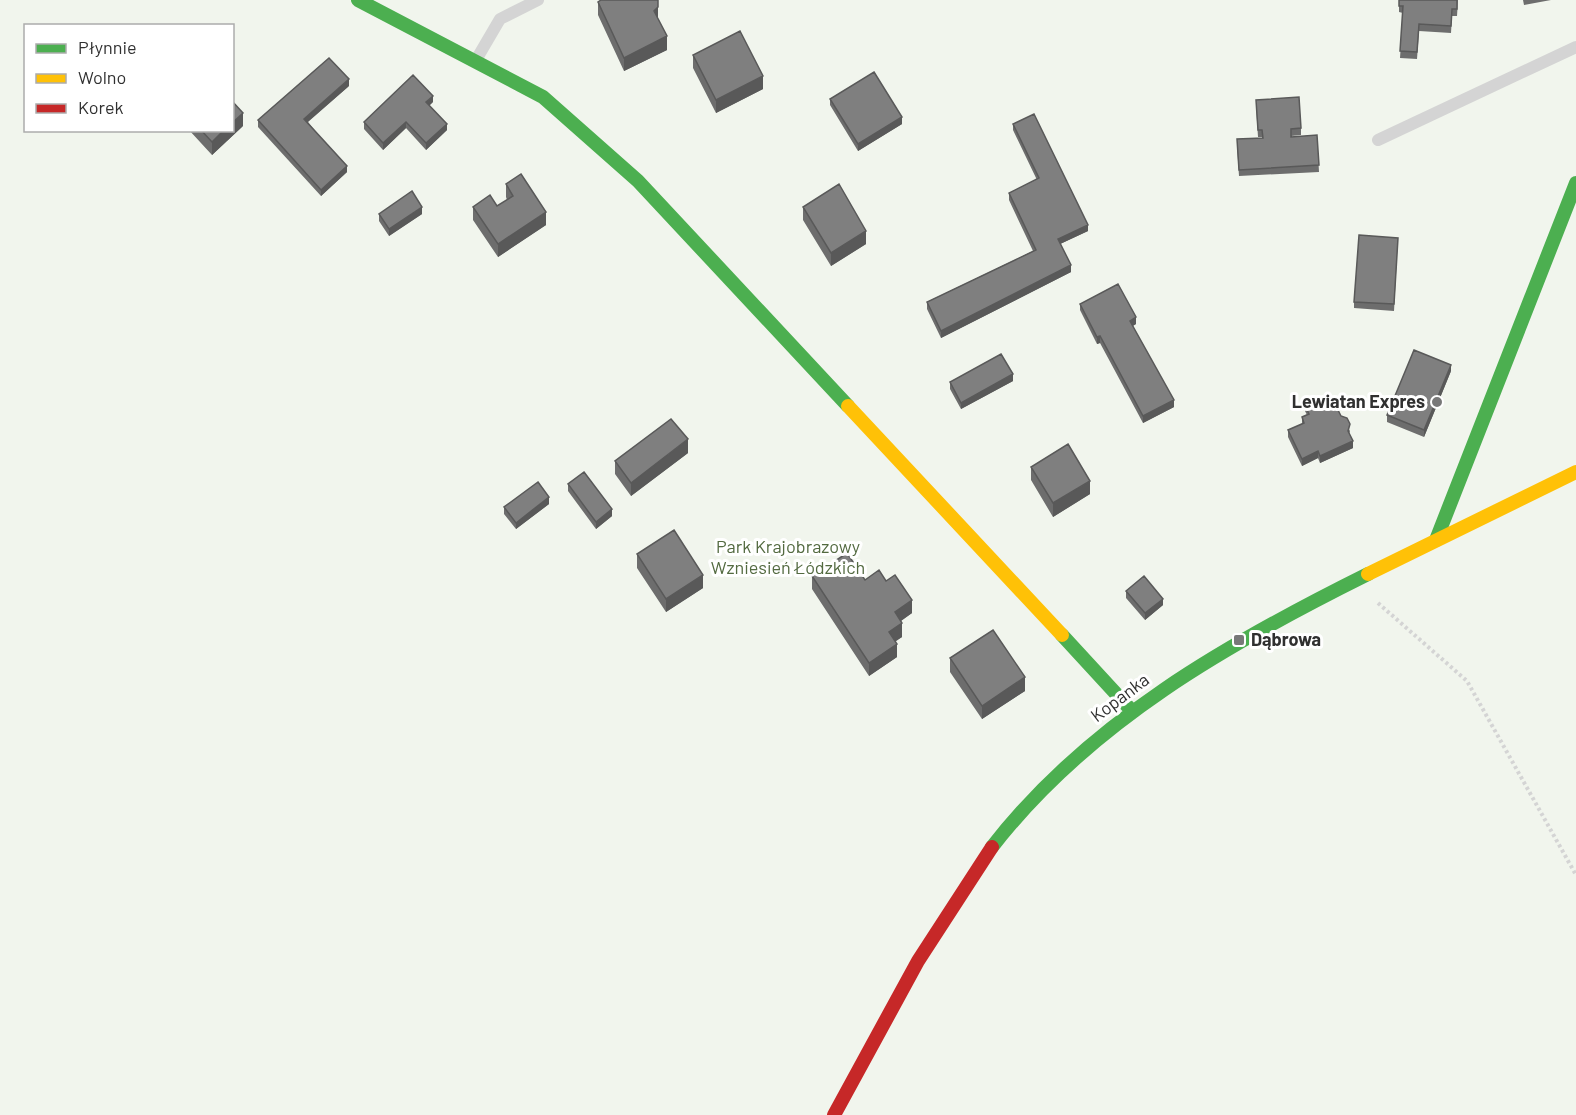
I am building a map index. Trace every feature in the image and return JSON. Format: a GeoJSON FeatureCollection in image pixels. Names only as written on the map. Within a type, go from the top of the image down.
{"type":"FeatureCollection","features":[{"type":"Feature","properties":{"kind":"street"},"geometry":{"type":"LineString","coordinates":[[358,0],[543,97],[638,181],[1131,710]]}},
{"type":"Feature","properties":{"kind":"street"},"geometry":{"type":"LineString","coordinates":[[1437,540],[1576,183]]}},
{"type":"Feature","properties":{"kind":"street","name":"Kopanka"},"geometry":{"type":"LineString","coordinates":[[834,1115],[906,979],[957,893],[1018,814],[1090,743],[1131,710],[1182,674],[1239,640],[1353,581],[1576,472]]}},
{"type":"Feature","properties":{"kind":"lane"},"geometry":{"type":"LineString","coordinates":[[476,60],[500,19],[538,0]]}},
{"type":"Feature","properties":{"kind":"lane"},"geometry":{"type":"LineString","coordinates":[[1378,140],[1576,47]]}},
{"type":"Feature","properties":{"kind":"path"},"geometry":{"type":"LineString","coordinates":[[1353,581],[1467,681],[1576,875]]}},
{"type":"Feature","properties":{"kind":"green space","name":"Park Krajobrazowy Wzniesień Łódzkich"},"geometry":{"type":"Polygon","coordinates":[[[0,0],[1576,0],[1576,1115],[0,1115],[0,0]]]}},
{"type":"Feature","properties":{"kind":"building"},"geometry":{"type":"Polygon","coordinates":[[[601,0],[658,0],[658,7],[654,11],[667,36],[624,58],[598,2],[601,0]]]}},
{"type":"Feature","properties":{"kind":"building"},"geometry":{"type":"Polygon","coordinates":[[[1399,0],[1457,0],[1457,9],[1452,9],[1451,26],[1419,24],[1417,52],[1400,51],[1403,6],[1399,6],[1399,0]]]}},
{"type":"Feature","properties":{"kind":"building"},"geometry":{"type":"Polygon","coordinates":[[[740,31],[763,76],[716,100],[693,55],[740,31]]]}},
{"type":"Feature","properties":{"kind":"building"},"geometry":{"type":"Polygon","coordinates":[[[329,58],[349,79],[304,119],[347,166],[321,190],[258,120],[329,58]]]}},
{"type":"Feature","properties":{"kind":"building"},"geometry":{"type":"Polygon","coordinates":[[[874,72],[902,117],[858,144],[830,99],[874,72]]]}},
{"type":"Feature","properties":{"kind":"building"},"geometry":{"type":"Polygon","coordinates":[[[413,75],[433,96],[426,102],[447,124],[426,143],[406,122],[383,143],[364,122],[413,75]]]}},
{"type":"Feature","properties":{"kind":"building"},"geometry":{"type":"Polygon","coordinates":[[[1299,97],[1301,128],[1291,129],[1291,137],[1317,135],[1319,165],[1239,170],[1237,139],[1263,138],[1262,130],[1258,130],[1256,100],[1299,97]]]}},
{"type":"Feature","properties":{"kind":"building"},"geometry":{"type":"Polygon","coordinates":[[[234,103],[243,113],[234,121],[234,103]]]}},
{"type":"Feature","properties":{"kind":"building"},"geometry":{"type":"Polygon","coordinates":[[[1034,114],[1088,225],[1058,239],[1071,265],[941,331],[927,302],[1036,250],[1009,193],[1039,178],[1013,124],[1034,114]]]}},
{"type":"Feature","properties":{"kind":"building"},"geometry":{"type":"Polygon","coordinates":[[[203,132],[222,132],[212,142],[203,132]]]}},
{"type":"Feature","properties":{"kind":"building"},"geometry":{"type":"Polygon","coordinates":[[[521,174],[546,212],[498,244],[473,207],[490,195],[497,206],[513,196],[506,184],[521,174]]]}},
{"type":"Feature","properties":{"kind":"building"},"geometry":{"type":"Polygon","coordinates":[[[839,184],[866,231],[831,253],[803,207],[839,184]]]}},
{"type":"Feature","properties":{"kind":"building"},"geometry":{"type":"Polygon","coordinates":[[[412,191],[422,207],[389,229],[379,214],[412,191]]]}},
{"type":"Feature","properties":{"kind":"building"},"geometry":{"type":"Polygon","coordinates":[[[1359,235],[1398,238],[1394,304],[1354,302],[1359,235]]]}},
{"type":"Feature","properties":{"kind":"building"},"geometry":{"type":"Polygon","coordinates":[[[1118,284],[1136,317],[1130,321],[1174,400],[1143,416],[1080,304],[1118,284]]]}},
{"type":"Feature","properties":{"kind":"building"},"geometry":{"type":"Polygon","coordinates":[[[1414,350],[1451,365],[1424,430],[1387,415],[1414,350]]]}},
{"type":"Feature","properties":{"kind":"building"},"geometry":{"type":"Polygon","coordinates":[[[1001,354],[1013,374],[961,403],[950,382],[1001,354]]]}},
{"type":"Feature","properties":{"kind":"building"},"geometry":{"type":"Polygon","coordinates":[[[1320,398],[1324,406],[1334,402],[1341,416],[1347,418],[1350,424],[1348,431],[1353,441],[1320,456],[1318,451],[1302,459],[1288,430],[1304,423],[1302,417],[1309,414],[1305,405],[1320,398]]]}},
{"type":"Feature","properties":{"kind":"building"},"geometry":{"type":"Polygon","coordinates":[[[671,419],[688,439],[631,483],[615,461],[671,419]]]}},
{"type":"Feature","properties":{"kind":"building"},"geometry":{"type":"Polygon","coordinates":[[[1068,444],[1090,481],[1053,503],[1031,467],[1068,444]]]}},
{"type":"Feature","properties":{"kind":"building"},"geometry":{"type":"Polygon","coordinates":[[[584,472],[612,509],[596,522],[568,484],[584,472]]]}},
{"type":"Feature","properties":{"kind":"building"},"geometry":{"type":"Polygon","coordinates":[[[538,482],[549,497],[516,523],[504,507],[538,482]]]}},
{"type":"Feature","properties":{"kind":"building"},"geometry":{"type":"Polygon","coordinates":[[[674,530],[703,575],[666,599],[637,554],[674,530]]]}},
{"type":"Feature","properties":{"kind":"building"},"geometry":{"type":"Polygon","coordinates":[[[847,553],[865,580],[879,570],[886,581],[895,575],[912,600],[895,612],[902,623],[889,632],[897,644],[869,663],[812,576],[847,553]]]}},
{"type":"Feature","properties":{"kind":"building"},"geometry":{"type":"Polygon","coordinates":[[[1144,576],[1163,599],[1145,613],[1126,591],[1144,576]]]}},
{"type":"Feature","properties":{"kind":"building"},"geometry":{"type":"Polygon","coordinates":[[[993,630],[1025,677],[982,706],[950,658],[993,630]]]}},
{"type":"Feature","properties":{"kind":"traffic: fast"},"geometry":{"type":"LineString","coordinates":[[358,0],[543,97],[638,181],[848,406]]}},
{"type":"Feature","properties":{"kind":"traffic: fast"},"geometry":{"type":"LineString","coordinates":[[1436,540],[1576,183]]}},
{"type":"Feature","properties":{"kind":"traffic: fast"},"geometry":{"type":"LineString","coordinates":[[992,847],[1030,802],[1072,761],[1117,724],[1164,690],[1264,628],[1368,574]]}},
{"type":"Feature","properties":{"kind":"traffic: fast"},"geometry":{"type":"LineString","coordinates":[[1062,635],[1131,710]]}},
{"type":"Feature","properties":{"kind":"traffic: slow"},"geometry":{"type":"LineString","coordinates":[[848,406],[1062,635]]}},
{"type":"Feature","properties":{"kind":"traffic: slow"},"geometry":{"type":"LineString","coordinates":[[1368,574],[1576,472]]}},
{"type":"Feature","properties":{"kind":"traffic: jam"},"geometry":{"type":"LineString","coordinates":[[834,1115],[918,961],[992,847]]}},
{"type":"Feature","properties":{"kind":"place","name":"Lewiatan Expres"},"geometry":{"type":"Point","coordinates":[1437,402]}},
{"type":"Feature","properties":{"kind":"place","name":"Dąbrowa"},"geometry":{"type":"Point","coordinates":[1239,640]}}]}
